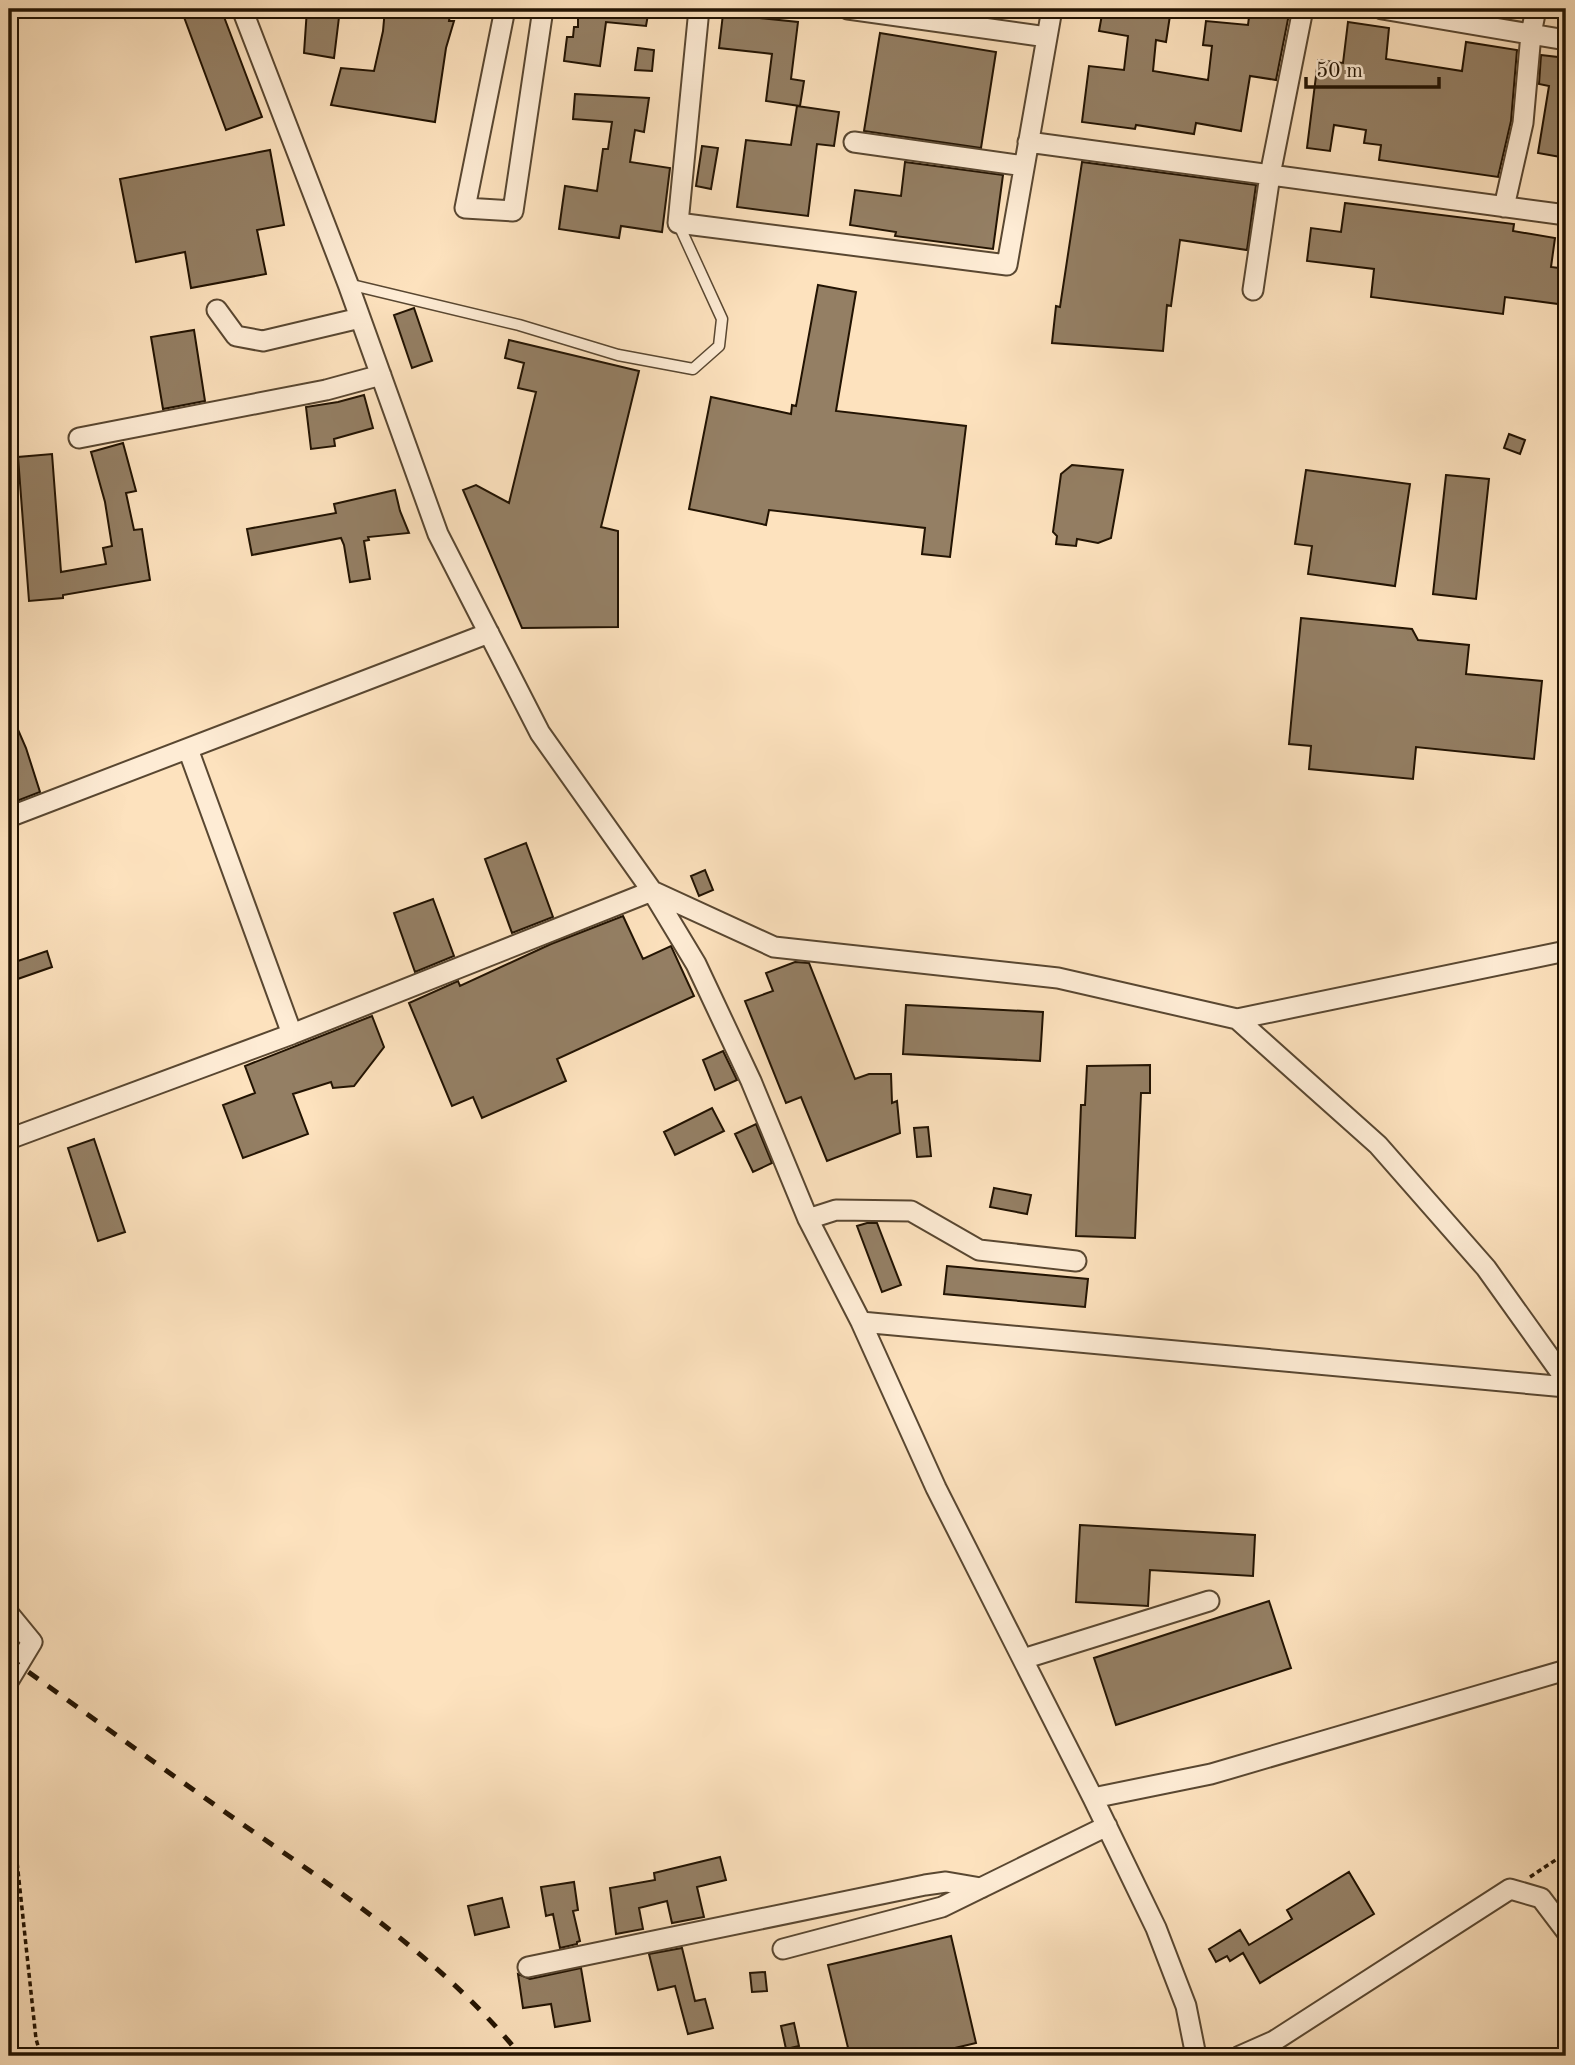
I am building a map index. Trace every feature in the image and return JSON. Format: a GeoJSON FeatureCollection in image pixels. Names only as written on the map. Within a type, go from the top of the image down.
{"type":"FeatureCollection","features":[{"type":"Feature","properties":{"kind":"street"},"geometry":{"type":"LineString","coordinates":[[242,9],[348,284],[438,534],[540,733],[652,891],[696,964],[751,1081],[808,1219],[861,1322],[936,1488],[1156,1928],[1186,2006],[1196,2056]]}},
{"type":"Feature","properties":{"kind":"street"},"geometry":{"type":"LineString","coordinates":[[505,9],[465,208],[513,211],[543,9]]}},
{"type":"Feature","properties":{"kind":"street"},"geometry":{"type":"LineString","coordinates":[[699,9],[678,223],[1007,265],[1052,9]]}},
{"type":"Feature","properties":{"kind":"street"},"geometry":{"type":"LineString","coordinates":[[848,9],[1047,37]]}},
{"type":"Feature","properties":{"kind":"street"},"geometry":{"type":"LineString","coordinates":[[1253,290],[1270,175],[1303,9]]}},
{"type":"Feature","properties":{"kind":"street"},"geometry":{"type":"LineString","coordinates":[[1382,9],[1566,40]]}},
{"type":"Feature","properties":{"kind":"street"},"geometry":{"type":"LineString","coordinates":[[1504,207],[1523,122],[1531,34],[1536,9]]}},
{"type":"Feature","properties":{"kind":"street"},"geometry":{"type":"LineString","coordinates":[[854,142],[1024,166]]}},
{"type":"Feature","properties":{"kind":"street"},"geometry":{"type":"LineString","coordinates":[[1028,142],[1566,215]]}},
{"type":"Feature","properties":{"kind":"street"},"geometry":{"type":"LineString","coordinates":[[217,310],[236,336],[264,341],[360,318]]}},
{"type":"Feature","properties":{"kind":"street"},"geometry":{"type":"LineString","coordinates":[[79,438],[326,390],[381,375]]}},
{"type":"Feature","properties":{"kind":"street"},"geometry":{"type":"LineString","coordinates":[[9,817],[489,634]]}},
{"type":"Feature","properties":{"kind":"street"},"geometry":{"type":"LineString","coordinates":[[188,749],[292,1034]]}},
{"type":"Feature","properties":{"kind":"street"},"geometry":{"type":"LineString","coordinates":[[9,1139],[292,1034],[652,891],[774,947],[1058,978],[1237,1018],[1566,951]]}},
{"type":"Feature","properties":{"kind":"street"},"geometry":{"type":"LineString","coordinates":[[1237,1018],[1378,1144],[1486,1268],[1566,1380]]}},
{"type":"Feature","properties":{"kind":"street"},"geometry":{"type":"LineString","coordinates":[[808,1219],[836,1210],[911,1211],[979,1250],[1076,1261]]}},
{"type":"Feature","properties":{"kind":"street"},"geometry":{"type":"LineString","coordinates":[[861,1322],[1566,1387]]}},
{"type":"Feature","properties":{"kind":"street"},"geometry":{"type":"LineString","coordinates":[[1023,1659],[1209,1601]]}},
{"type":"Feature","properties":{"kind":"street"},"geometry":{"type":"LineString","coordinates":[[9,1614],[32,1642],[9,1680]]}},
{"type":"Feature","properties":{"kind":"street"},"geometry":{"type":"LineString","coordinates":[[1093,1798],[1211,1774],[1566,1670]]}},
{"type":"Feature","properties":{"kind":"street"},"geometry":{"type":"LineString","coordinates":[[783,1949],[942,1907],[1107,1826]]}},
{"type":"Feature","properties":{"kind":"street"},"geometry":{"type":"LineString","coordinates":[[528,1967],[935,1883],[946,1882],[981,1888]]}},
{"type":"Feature","properties":{"kind":"street"},"geometry":{"type":"LineString","coordinates":[[1240,2056],[1274,2041],[1510,1889],[1541,1898],[1566,1931]]}},
{"type":"Feature","properties":{"kind":"lane"},"geometry":{"type":"LineString","coordinates":[[348,284],[519,325],[618,355],[693,369],[719,346],[722,319],[678,223]]}},
{"type":"Feature","properties":{"kind":"path"},"geometry":{"type":"LineString","coordinates":[[9,1787],[36,2039],[41,2056]]}},
{"type":"Feature","properties":{"kind":"path"},"geometry":{"type":"LineString","coordinates":[[1510,1889],[1566,1853]]}},
{"type":"Feature","properties":{"kind":"building"},"geometry":{"type":"Polygon","coordinates":[[[181,9],[221,9],[262,117],[226,130],[181,9]]]}},
{"type":"Feature","properties":{"kind":"building"},"geometry":{"type":"Polygon","coordinates":[[[307,9],[340,9],[334,58],[304,53],[307,9]]]}},
{"type":"Feature","properties":{"kind":"building"},"geometry":{"type":"Polygon","coordinates":[[[385,9],[451,9],[449,21],[454,21],[446,48],[435,122],[331,105],[341,68],[374,71],[385,9]]]}},
{"type":"Feature","properties":{"kind":"building"},"geometry":{"type":"Polygon","coordinates":[[[578,9],[649,9],[646,26],[606,22],[600,66],[564,61],[567,37],[573,37],[574,27],[578,27],[578,9]]]}},
{"type":"Feature","properties":{"kind":"building"},"geometry":{"type":"Polygon","coordinates":[[[1103,9],[1171,9],[1166,42],[1156,40],[1153,71],[1208,80],[1212,46],[1203,45],[1206,21],[1248,25],[1250,9],[1290,9],[1276,80],[1250,76],[1241,131],[1196,123],[1194,134],[1136,125],[1135,129],[1082,122],[1089,66],[1124,70],[1128,36],[1099,31],[1103,9]]]}},
{"type":"Feature","properties":{"kind":"building"},"geometry":{"type":"Polygon","coordinates":[[[723,14],[798,22],[791,79],[804,81],[800,106],[766,101],[772,54],[719,48],[723,14]]]}},
{"type":"Feature","properties":{"kind":"building"},"geometry":{"type":"Polygon","coordinates":[[[1348,22],[1389,28],[1386,59],[1462,71],[1466,42],[1517,50],[1511,121],[1498,177],[1379,160],[1381,145],[1364,143],[1366,130],[1334,125],[1330,151],[1307,148],[1318,60],[1343,63],[1348,22]]]}},
{"type":"Feature","properties":{"kind":"building"},"geometry":{"type":"Polygon","coordinates":[[[880,33],[996,52],[981,148],[864,131],[880,33]]]}},
{"type":"Feature","properties":{"kind":"building"},"geometry":{"type":"Polygon","coordinates":[[[638,48],[654,50],[652,71],[635,70],[638,48]]]}},
{"type":"Feature","properties":{"kind":"building"},"geometry":{"type":"Polygon","coordinates":[[[1541,55],[1566,58],[1566,158],[1538,153],[1549,86],[1539,84],[1541,55]]]}},
{"type":"Feature","properties":{"kind":"building"},"geometry":{"type":"Polygon","coordinates":[[[575,94],[649,98],[644,132],[635,130],[630,162],[670,168],[662,232],[621,226],[619,238],[559,229],[565,186],[597,191],[603,149],[608,149],[612,122],[573,119],[575,94]]]}},
{"type":"Feature","properties":{"kind":"building"},"geometry":{"type":"Polygon","coordinates":[[[797,106],[839,112],[834,146],[817,144],[808,216],[737,207],[746,140],[791,145],[797,106]]]}},
{"type":"Feature","properties":{"kind":"building"},"geometry":{"type":"Polygon","coordinates":[[[702,146],[718,148],[711,189],[696,186],[702,146]]]}},
{"type":"Feature","properties":{"kind":"building"},"geometry":{"type":"Polygon","coordinates":[[[270,150],[284,225],[257,230],[266,274],[191,288],[185,252],[136,262],[120,179],[270,150]]]}},
{"type":"Feature","properties":{"kind":"building"},"geometry":{"type":"Polygon","coordinates":[[[905,162],[1003,175],[993,249],[895,236],[896,232],[850,225],[855,190],[901,196],[905,162]]]}},
{"type":"Feature","properties":{"kind":"building"},"geometry":{"type":"Polygon","coordinates":[[[1082,162],[1256,185],[1247,250],[1180,240],[1171,306],[1167,305],[1163,351],[1052,343],[1056,306],[1060,307],[1082,162]]]}},
{"type":"Feature","properties":{"kind":"building"},"geometry":{"type":"Polygon","coordinates":[[[1345,203],[1514,224],[1513,231],[1555,238],[1551,267],[1566,269],[1566,305],[1505,297],[1503,314],[1371,297],[1374,269],[1307,261],[1311,228],[1341,232],[1345,203]]]}},
{"type":"Feature","properties":{"kind":"building"},"geometry":{"type":"Polygon","coordinates":[[[818,285],[856,292],[836,411],[966,426],[950,557],[922,554],[925,528],[769,510],[766,525],[689,509],[711,397],[791,414],[792,405],[796,406],[818,285]]]}},
{"type":"Feature","properties":{"kind":"building"},"geometry":{"type":"Polygon","coordinates":[[[414,308],[432,361],[412,368],[394,315],[414,308]]]}},
{"type":"Feature","properties":{"kind":"building"},"geometry":{"type":"Polygon","coordinates":[[[194,330],[205,401],[163,409],[151,337],[194,330]]]}},
{"type":"Feature","properties":{"kind":"building"},"geometry":{"type":"Polygon","coordinates":[[[509,340],[639,371],[601,527],[618,531],[618,627],[522,628],[463,490],[476,485],[509,503],[536,392],[518,388],[524,363],[505,358],[509,340]]]}},
{"type":"Feature","properties":{"kind":"building"},"geometry":{"type":"Polygon","coordinates":[[[364,395],[373,428],[334,439],[335,446],[311,449],[306,407],[364,395]]]}},
{"type":"Feature","properties":{"kind":"building"},"geometry":{"type":"Polygon","coordinates":[[[1509,434],[1525,440],[1520,454],[1504,448],[1509,434]]]}},
{"type":"Feature","properties":{"kind":"building"},"geometry":{"type":"Polygon","coordinates":[[[123,443],[136,491],[126,493],[134,530],[142,529],[150,580],[63,595],[63,598],[29,601],[18,457],[52,454],[61,572],[106,564],[103,548],[112,546],[105,502],[91,452],[123,443]]]}},
{"type":"Feature","properties":{"kind":"building"},"geometry":{"type":"Polygon","coordinates":[[[1072,465],[1123,470],[1111,538],[1098,543],[1077,539],[1076,546],[1056,544],[1057,536],[1053,532],[1061,474],[1072,465]]]}},
{"type":"Feature","properties":{"kind":"building"},"geometry":{"type":"Polygon","coordinates":[[[1306,470],[1410,484],[1395,586],[1308,574],[1312,546],[1295,544],[1306,470]]]}},
{"type":"Feature","properties":{"kind":"building"},"geometry":{"type":"Polygon","coordinates":[[[1446,475],[1489,479],[1476,599],[1433,594],[1446,475]]]}},
{"type":"Feature","properties":{"kind":"building"},"geometry":{"type":"Polygon","coordinates":[[[395,490],[409,533],[368,537],[369,540],[364,541],[370,579],[350,582],[341,538],[252,555],[247,529],[336,513],[334,504],[395,490]]]}},
{"type":"Feature","properties":{"kind":"building"},"geometry":{"type":"Polygon","coordinates":[[[1301,618],[1412,629],[1418,640],[1469,645],[1466,674],[1542,681],[1534,759],[1416,747],[1413,779],[1309,769],[1311,746],[1289,744],[1301,618]]]}},
{"type":"Feature","properties":{"kind":"building"},"geometry":{"type":"Polygon","coordinates":[[[9,709],[26,748],[40,792],[9,804],[9,709]]]}},
{"type":"Feature","properties":{"kind":"building"},"geometry":{"type":"Polygon","coordinates":[[[526,843],[553,917],[512,933],[485,859],[526,843]]]}},
{"type":"Feature","properties":{"kind":"building"},"geometry":{"type":"Polygon","coordinates":[[[705,870],[713,890],[699,896],[691,876],[705,870]]]}},
{"type":"Feature","properties":{"kind":"building"},"geometry":{"type":"Polygon","coordinates":[[[433,899],[454,956],[415,972],[394,913],[433,899]]]}},
{"type":"Feature","properties":{"kind":"building"},"geometry":{"type":"Polygon","coordinates":[[[623,916],[643,959],[671,946],[694,996],[557,1059],[566,1081],[482,1118],[473,1097],[452,1106],[409,1003],[458,981],[460,986],[551,944],[623,916]]]}},
{"type":"Feature","properties":{"kind":"building"},"geometry":{"type":"Polygon","coordinates":[[[47,951],[52,967],[9,982],[9,964],[47,951]]]}},
{"type":"Feature","properties":{"kind":"building"},"geometry":{"type":"Polygon","coordinates":[[[795,962],[809,963],[855,1079],[869,1074],[891,1074],[892,1103],[897,1101],[900,1133],[827,1161],[801,1097],[786,1103],[745,1001],[773,991],[766,973],[795,962]]]}},
{"type":"Feature","properties":{"kind":"building"},"geometry":{"type":"Polygon","coordinates":[[[906,1005],[1043,1012],[1040,1061],[903,1054],[906,1005]]]}},
{"type":"Feature","properties":{"kind":"building"},"geometry":{"type":"Polygon","coordinates":[[[372,1016],[384,1047],[354,1086],[333,1088],[331,1082],[293,1094],[308,1134],[243,1158],[223,1105],[255,1093],[245,1066],[372,1016]]]}},
{"type":"Feature","properties":{"kind":"building"},"geometry":{"type":"Polygon","coordinates":[[[723,1051],[737,1080],[715,1090],[703,1060],[723,1051]]]}},
{"type":"Feature","properties":{"kind":"building"},"geometry":{"type":"Polygon","coordinates":[[[1150,1065],[1150,1093],[1141,1093],[1135,1238],[1076,1236],[1081,1105],[1085,1105],[1087,1066],[1150,1065]]]}},
{"type":"Feature","properties":{"kind":"building"},"geometry":{"type":"Polygon","coordinates":[[[712,1108],[724,1131],[675,1155],[664,1132],[712,1108]]]}},
{"type":"Feature","properties":{"kind":"building"},"geometry":{"type":"Polygon","coordinates":[[[756,1124],[772,1163],[753,1172],[735,1134],[756,1124]]]}},
{"type":"Feature","properties":{"kind":"building"},"geometry":{"type":"Polygon","coordinates":[[[928,1127],[931,1156],[917,1157],[914,1128],[928,1127]]]}},
{"type":"Feature","properties":{"kind":"building"},"geometry":{"type":"Polygon","coordinates":[[[94,1139],[125,1232],[98,1241],[68,1148],[94,1139]]]}},
{"type":"Feature","properties":{"kind":"building"},"geometry":{"type":"Polygon","coordinates":[[[994,1188],[1031,1195],[1027,1214],[990,1207],[994,1188]]]}},
{"type":"Feature","properties":{"kind":"building"},"geometry":{"type":"Polygon","coordinates":[[[877,1223],[901,1285],[882,1292],[857,1226],[877,1223]]]}},
{"type":"Feature","properties":{"kind":"building"},"geometry":{"type":"Polygon","coordinates":[[[947,1266],[1088,1279],[1085,1307],[944,1294],[947,1266]]]}},
{"type":"Feature","properties":{"kind":"building"},"geometry":{"type":"Polygon","coordinates":[[[1080,1525],[1255,1535],[1253,1576],[1150,1570],[1148,1606],[1076,1602],[1080,1525]]]}},
{"type":"Feature","properties":{"kind":"building"},"geometry":{"type":"Polygon","coordinates":[[[1269,1601],[1291,1668],[1116,1725],[1094,1658],[1269,1601]]]}},
{"type":"Feature","properties":{"kind":"building"},"geometry":{"type":"Polygon","coordinates":[[[720,1857],[726,1880],[697,1887],[704,1917],[672,1923],[667,1901],[639,1908],[643,1929],[616,1934],[610,1888],[655,1880],[654,1873],[720,1857]]]}},
{"type":"Feature","properties":{"kind":"building"},"geometry":{"type":"Polygon","coordinates":[[[1349,1872],[1374,1914],[1260,1983],[1243,1953],[1230,1961],[1227,1956],[1216,1962],[1209,1949],[1240,1930],[1249,1945],[1292,1919],[1287,1910],[1349,1872]]]}},
{"type":"Feature","properties":{"kind":"building"},"geometry":{"type":"Polygon","coordinates":[[[574,1882],[578,1910],[573,1911],[580,1941],[560,1948],[553,1914],[546,1916],[541,1887],[574,1882]]]}},
{"type":"Feature","properties":{"kind":"building"},"geometry":{"type":"Polygon","coordinates":[[[502,1898],[509,1927],[475,1935],[468,1906],[502,1898]]]}},
{"type":"Feature","properties":{"kind":"building"},"geometry":{"type":"Polygon","coordinates":[[[951,1936],[976,2043],[921,2056],[850,2056],[828,1965],[951,1936]]]}},
{"type":"Feature","properties":{"kind":"building"},"geometry":{"type":"Polygon","coordinates":[[[682,1948],[695,2001],[705,1999],[713,2028],[688,2034],[675,1986],[658,1990],[649,1954],[682,1948]]]}},
{"type":"Feature","properties":{"kind":"building"},"geometry":{"type":"Polygon","coordinates":[[[581,1968],[590,2021],[555,2027],[551,2004],[523,2008],[518,1974],[530,1979],[581,1968]]]}},
{"type":"Feature","properties":{"kind":"building"},"geometry":{"type":"Polygon","coordinates":[[[765,1972],[767,1991],[752,1992],[750,1973],[765,1972]]]}},
{"type":"Feature","properties":{"kind":"building"},"geometry":{"type":"Polygon","coordinates":[[[794,2023],[799,2046],[786,2049],[781,2026],[794,2023]]]}},
{"type":"Feature","properties":{"kind":"railway"},"geometry":{"type":"LineString","coordinates":[[9,1658],[387,1927],[458,1988],[521,2056]]}}]}
